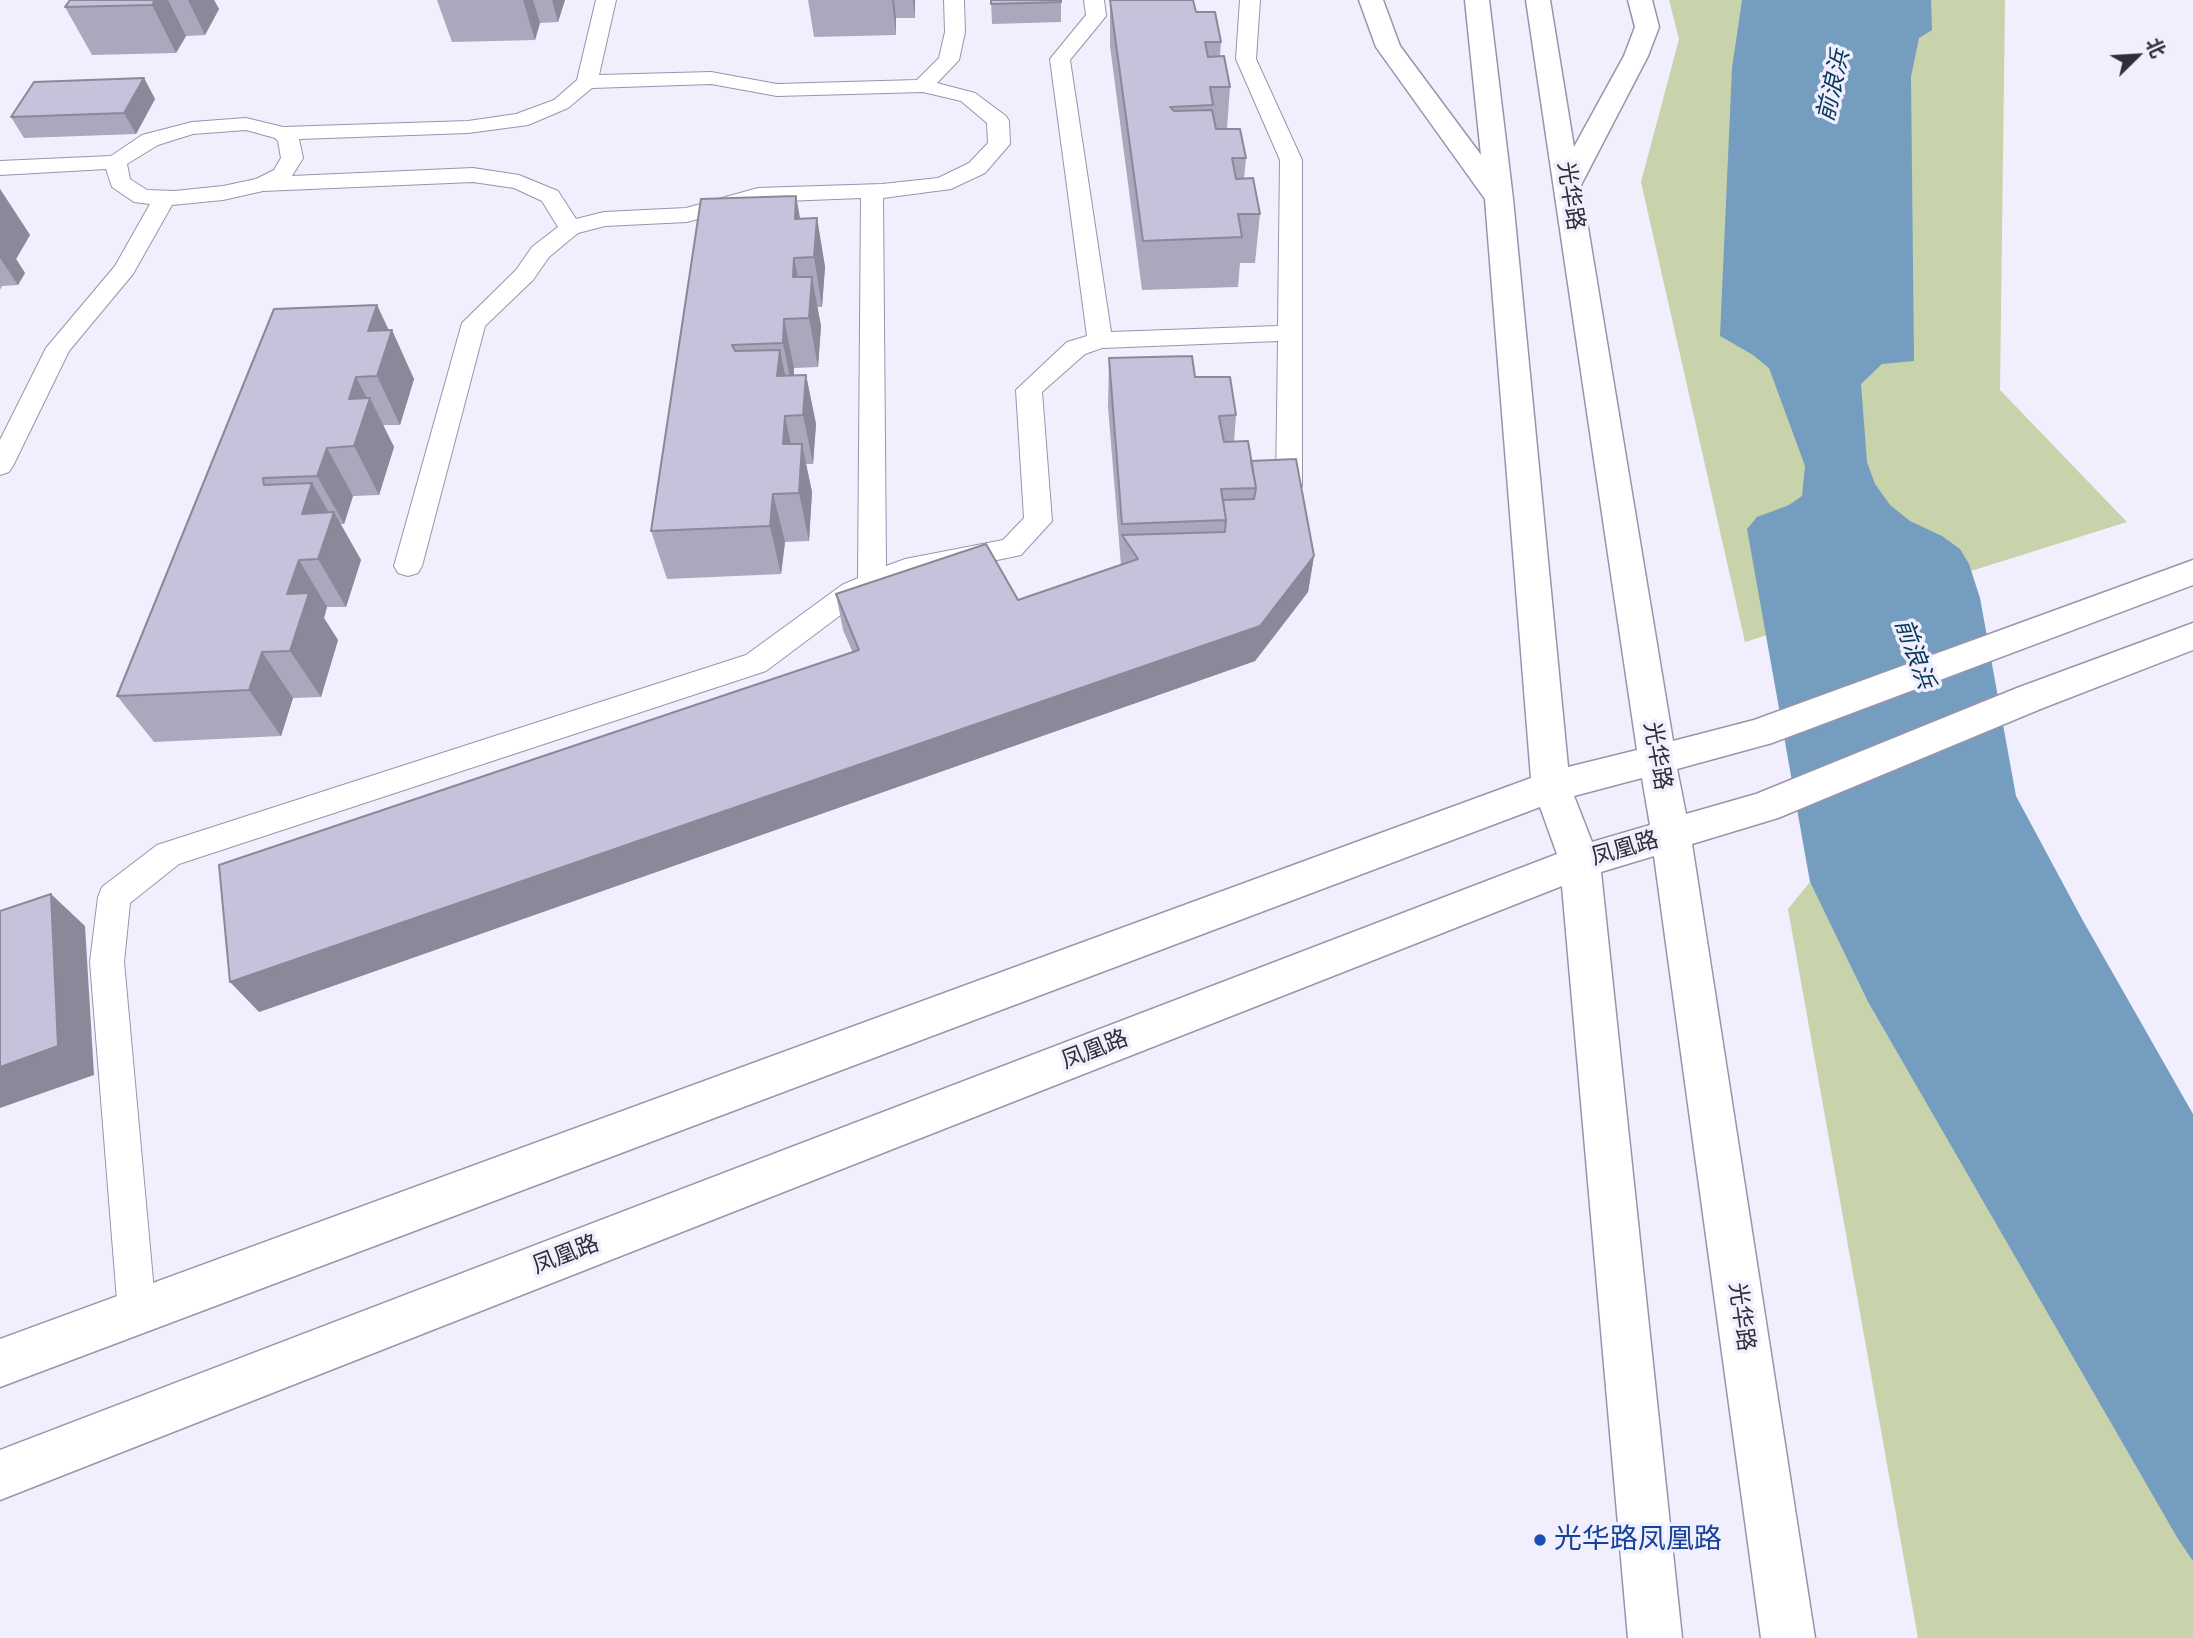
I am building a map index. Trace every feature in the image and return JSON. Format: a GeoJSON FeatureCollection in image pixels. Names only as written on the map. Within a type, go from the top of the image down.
{"type":"FeatureCollection","features":[{"type":"Feature","properties":{"kind":"main road"},"geometry":{"type":"LineString","coordinates":[[1371,0],[1388,47],[1499,199]]}},
{"type":"Feature","properties":{"kind":"main road"},"geometry":{"type":"LineString","coordinates":[[1477,0],[1499,199],[1551,787],[1580,862],[1656,1638]]}},
{"type":"Feature","properties":{"kind":"main road","name":"光华路"},"geometry":{"type":"LineString","coordinates":[[1538,0],[1671,835],[1788,1638]]}},
{"type":"Feature","properties":{"kind":"main road"},"geometry":{"type":"LineString","coordinates":[[1568,184],[1636,56],[1647,27],[1640,0]]}},
{"type":"Feature","properties":{"kind":"main road"},"geometry":{"type":"LineString","coordinates":[[0,1363],[1551,787],[1759,733],[2193,572]]}},
{"type":"Feature","properties":{"kind":"main road","name":"凤凰路"},"geometry":{"type":"LineString","coordinates":[[0,1475],[1580,862],[1764,807],[2030,698],[2193,636]]}},
{"type":"Feature","properties":{"kind":"lane"},"geometry":{"type":"LineString","coordinates":[[0,168],[116,163],[150,140],[192,128],[246,124],[283,133],[468,127],[520,120],[561,104],[587,82],[606,0]]}},
{"type":"Feature","properties":{"kind":"lane"},"geometry":{"type":"LineString","coordinates":[[923,86],[949,60],[955,32],[954,0]]}},
{"type":"Feature","properties":{"kind":"lane"},"geometry":{"type":"LineString","coordinates":[[1094,0],[1096,16],[1060,58],[1100,340]]}},
{"type":"Feature","properties":{"kind":"lane"},"geometry":{"type":"LineString","coordinates":[[1250,0],[1246,59],[1291,160],[1289,486]]}},
{"type":"Feature","properties":{"kind":"lane"},"geometry":{"type":"LineString","coordinates":[[408,566],[474,323],[525,275],[540,252],[570,228],[604,219],[687,215],[758,195],[872,192],[943,184],[977,168],[999,144],[998,121],[968,97],[923,86],[777,90],[710,78],[587,82]]}},
{"type":"Feature","properties":{"kind":"lane"},"geometry":{"type":"LineString","coordinates":[[263,184],[282,174],[292,158],[289,139],[283,133]]}},
{"type":"Feature","properties":{"kind":"lane"},"geometry":{"type":"LineString","coordinates":[[116,163],[120,183],[142,197],[164,198],[223,193],[263,184],[473,175],[519,182],[550,196],[570,228]]}},
{"type":"Feature","properties":{"kind":"lane"},"geometry":{"type":"LineString","coordinates":[[872,192],[872,584]]}},
{"type":"Feature","properties":{"kind":"lane"},"geometry":{"type":"LineString","coordinates":[[0,466],[58,348],[125,269],[164,198]]}},
{"type":"Feature","properties":{"kind":"lane"},"geometry":{"type":"LineString","coordinates":[[136,1313],[107,962],[114,897],[168,853],[756,663],[852,592],[905,569],[1011,548],[1038,521],[1029,390],[1076,348],[1100,340],[1289,333]]}},
{"type":"Feature","properties":{"kind":"green space"},"geometry":{"type":"Polygon","coordinates":[[[1669,0],[2005,0],[2000,390],[2127,522],[1745,642],[1641,182],[1679,39],[1669,0]]]}},
{"type":"Feature","properties":{"kind":"green space"},"geometry":{"type":"Polygon","coordinates":[[[1810,882],[1868,1002],[2168,1521],[2193,1557],[2193,1638],[1918,1638],[1788,909],[1810,882]]]}},
{"type":"Feature","properties":{"kind":"water","name":"前浪浜"},"geometry":{"type":"Polygon","coordinates":[[[1742,0],[1931,0],[1932,30],[1919,38],[1911,77],[1914,361],[1882,364],[1861,384],[1867,462],[1875,484],[1890,505],[1910,521],[1942,536],[1960,549],[1969,564],[1980,598],[2016,796],[2082,919],[2193,1114],[2193,1561],[1868,1002],[1810,882],[1747,529],[1757,517],[1789,505],[1802,496],[1805,466],[1769,368],[1753,355],[1720,336],[1732,68],[1742,0]]]}},
{"type":"Feature","properties":{"kind":"building"},"geometry":{"type":"Polygon","coordinates":[[[70,0],[155,0],[152,5],[65,7],[70,0]]]}},
{"type":"Feature","properties":{"kind":"building"},"geometry":{"type":"Polygon","coordinates":[[[991,0],[1061,0],[1061,2],[991,4],[991,0]]]}},
{"type":"Feature","properties":{"kind":"building"},"geometry":{"type":"Polygon","coordinates":[[[1110,0],[1193,0],[1196,12],[1215,12],[1221,42],[1205,42],[1208,57],[1224,56],[1230,87],[1210,87],[1213,105],[1170,107],[1174,111],[1212,110],[1216,129],[1240,129],[1246,158],[1232,158],[1236,179],[1253,178],[1260,214],[1238,214],[1242,237],[1143,241],[1110,0]]]}},
{"type":"Feature","properties":{"kind":"building"},"geometry":{"type":"Polygon","coordinates":[[[144,78],[124,113],[11,117],[34,82],[144,78]]]}},
{"type":"Feature","properties":{"kind":"building"},"geometry":{"type":"Polygon","coordinates":[[[796,196],[795,219],[817,218],[814,257],[794,258],[793,277],[812,277],[809,318],[784,319],[783,343],[732,345],[735,351],[780,350],[777,376],[806,375],[803,415],[785,416],[783,444],[802,444],[799,493],[773,494],[770,526],[651,531],[701,199],[796,196]]]}},
{"type":"Feature","properties":{"kind":"building"},"geometry":{"type":"Polygon","coordinates":[[[377,305],[368,331],[392,330],[377,376],[356,377],[349,399],[370,398],[354,446],[327,448],[317,476],[263,478],[264,485],[312,483],[302,514],[334,512],[318,559],[299,560],[287,594],[309,593],[290,651],[262,652],[249,690],[117,696],[274,309],[377,305]]]}},
{"type":"Feature","properties":{"kind":"building"},"geometry":{"type":"Polygon","coordinates":[[[1192,356],[1195,377],[1230,377],[1236,415],[1219,416],[1224,442],[1248,441],[1256,488],[1221,489],[1226,520],[1122,524],[1109,358],[1192,356]]]}},
{"type":"Feature","properties":{"kind":"building"},"geometry":{"type":"Polygon","coordinates":[[[1296,459],[1314,556],[1260,626],[230,982],[219,865],[859,650],[836,594],[986,544],[1018,600],[1138,559],[1122,535],[1225,532],[1223,500],[1254,499],[1256,488],[1251,461],[1296,459]]]}},
{"type":"Feature","properties":{"kind":"building"},"geometry":{"type":"Polygon","coordinates":[[[51,894],[58,1046],[0,1067],[0,911],[51,894]]]}},
{"type":"Feature","properties":{"kind":"place","name":"光华路凤凰路"},"geometry":{"type":"Point","coordinates":[1540,1540]}}]}
